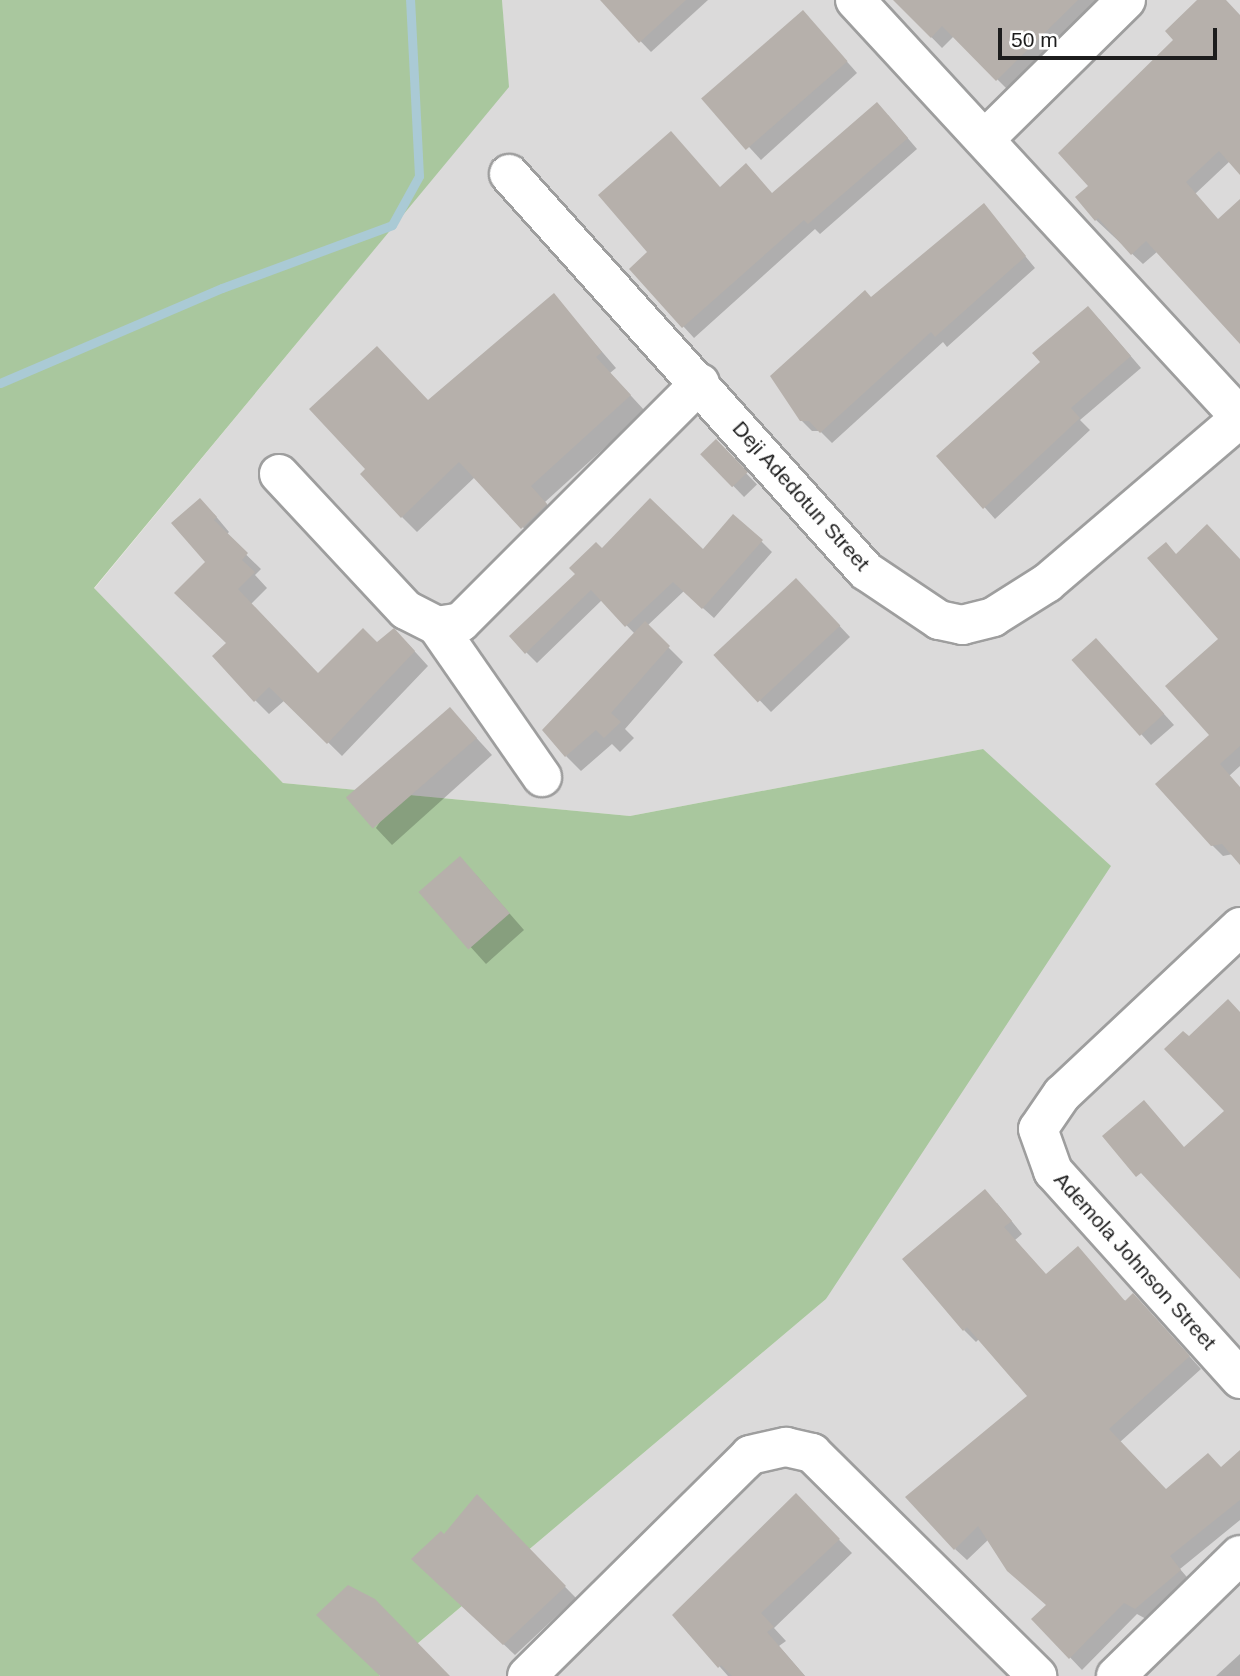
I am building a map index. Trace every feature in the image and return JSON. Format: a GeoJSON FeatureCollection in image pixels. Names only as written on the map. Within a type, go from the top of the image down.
{"type":"FeatureCollection","features":[{"type":"Feature","properties":{"kind":"street"},"geometry":{"type":"LineString","coordinates":[[855,0],[1240,417]]}},
{"type":"Feature","properties":{"kind":"street"},"geometry":{"type":"LineString","coordinates":[[985,139],[1126,0]]}},
{"type":"Feature","properties":{"kind":"street","name":"Deji Adedotun Street"},"geometry":{"type":"LineString","coordinates":[[509,174],[866,570],[939,620],[962,625],[993,617],[1047,583],[1240,417]]}},
{"type":"Feature","properties":{"kind":"street"},"geometry":{"type":"LineString","coordinates":[[437,626],[461,622],[700,383]]}},
{"type":"Feature","properties":{"kind":"street"},"geometry":{"type":"LineString","coordinates":[[279,474],[406,610],[437,626],[542,776]]}},
{"type":"Feature","properties":{"kind":"street","name":"Ademola Johnson Street"},"geometry":{"type":"LineString","coordinates":[[1240,927],[1062,1094],[1038,1129],[1053,1171],[1240,1379]]}},
{"type":"Feature","properties":{"kind":"street"},"geometry":{"type":"LineString","coordinates":[[527,1676],[750,1455],[786,1447],[812,1453],[1037,1676]]}},
{"type":"Feature","properties":{"kind":"street"},"geometry":{"type":"LineString","coordinates":[[1116,1676],[1240,1556]]}},
{"type":"Feature","properties":{"kind":"shaded area"},"geometry":{"type":"Polygon","coordinates":[[[502,0],[1240,0],[1240,1676],[379,1676],[826,1299],[983,749],[630,816],[283,783],[94,589],[508,87],[502,0]]]}},
{"type":"Feature","properties":{"kind":"green space"},"geometry":{"type":"Polygon","coordinates":[[[0,0],[502,0],[509,87],[94,588],[283,783],[630,816],[983,749],[1111,866],[826,1299],[379,1676],[0,1676],[0,0]]]}},
{"type":"Feature","properties":{"kind":"building"},"geometry":{"type":"Polygon","coordinates":[[[600,0],[686,0],[639,43],[600,0]]]}},
{"type":"Feature","properties":{"kind":"building"},"geometry":{"type":"Polygon","coordinates":[[[893,0],[1078,0],[996,81],[942,26],[931,38],[893,0]]]}},
{"type":"Feature","properties":{"kind":"building"},"geometry":{"type":"Polygon","coordinates":[[[1197,0],[1226,0],[1240,15],[1240,175],[1219,151],[1186,182],[1218,219],[1240,199],[1240,344],[1146,241],[1131,255],[1098,218],[1095,221],[1075,197],[1088,186],[1058,153],[1173,40],[1165,31],[1197,0]]]}},
{"type":"Feature","properties":{"kind":"building"},"geometry":{"type":"Polygon","coordinates":[[[803,10],[848,61],[746,150],[701,99],[803,10]]]}},
{"type":"Feature","properties":{"kind":"building"},"geometry":{"type":"Polygon","coordinates":[[[877,102],[908,138],[808,224],[804,220],[682,328],[629,269],[647,252],[598,195],[671,131],[720,187],[746,163],[772,193],[877,102]]]}},
{"type":"Feature","properties":{"kind":"building"},"geometry":{"type":"Polygon","coordinates":[[[984,203],[1026,256],[935,337],[931,332],[820,433],[809,421],[800,421],[770,376],[865,290],[871,297],[984,203]]]}},
{"type":"Feature","properties":{"kind":"building"},"geometry":{"type":"Polygon","coordinates":[[[554,293],[602,352],[596,357],[631,395],[531,486],[547,504],[521,529],[459,462],[401,518],[360,474],[365,469],[309,409],[377,346],[428,400],[554,293]]]}},
{"type":"Feature","properties":{"kind":"building"},"geometry":{"type":"Polygon","coordinates":[[[1088,306],[1131,356],[1071,408],[1080,418],[983,509],[936,456],[1040,362],[1032,353],[1088,306]]]}},
{"type":"Feature","properties":{"kind":"building"},"geometry":{"type":"Polygon","coordinates":[[[716,439],[748,472],[732,487],[700,454],[716,439]]]}},
{"type":"Feature","properties":{"kind":"building"},"geometry":{"type":"Polygon","coordinates":[[[200,498],[217,517],[214,520],[248,553],[242,560],[255,572],[238,589],[318,673],[363,628],[377,642],[394,628],[415,651],[327,744],[269,687],[254,702],[212,656],[226,643],[174,593],[205,562],[171,523],[200,498]]]}},
{"type":"Feature","properties":{"kind":"building"},"geometry":{"type":"Polygon","coordinates":[[[650,498],[703,549],[733,514],[763,540],[702,609],[673,582],[625,627],[591,590],[525,654],[509,636],[575,574],[569,568],[596,542],[602,548],[650,498]]]}},
{"type":"Feature","properties":{"kind":"building"},"geometry":{"type":"Polygon","coordinates":[[[1207,524],[1240,559],[1240,746],[1220,764],[1240,787],[1240,865],[1222,844],[1211,846],[1155,784],[1209,735],[1165,686],[1218,639],[1147,558],[1166,542],[1176,554],[1207,524]]]}},
{"type":"Feature","properties":{"kind":"building"},"geometry":{"type":"Polygon","coordinates":[[[796,578],[840,626],[758,703],[713,655],[796,578]]]}},
{"type":"Feature","properties":{"kind":"building"},"geometry":{"type":"Polygon","coordinates":[[[645,621],[670,646],[611,713],[621,722],[604,738],[596,730],[565,757],[542,730],[645,621]]]}},
{"type":"Feature","properties":{"kind":"building"},"geometry":{"type":"Polygon","coordinates":[[[1096,638],[1164,714],[1140,736],[1071,660],[1096,638]]]}},
{"type":"Feature","properties":{"kind":"building"},"geometry":{"type":"Polygon","coordinates":[[[450,707],[477,738],[373,828],[346,798],[450,707]]]}},
{"type":"Feature","properties":{"kind":"building"},"geometry":{"type":"Polygon","coordinates":[[[460,856],[510,913],[468,949],[418,892],[460,856]]]}},
{"type":"Feature","properties":{"kind":"building"},"geometry":{"type":"Polygon","coordinates":[[[1228,999],[1240,1012],[1240,1279],[1141,1173],[1136,1177],[1102,1136],[1144,1100],[1184,1147],[1224,1111],[1164,1049],[1183,1031],[1189,1036],[1228,999]]]}},
{"type":"Feature","properties":{"kind":"building"},"geometry":{"type":"Polygon","coordinates":[[[985,1189],[1012,1221],[1004,1227],[1046,1274],[1078,1246],[1125,1301],[1133,1293],[1190,1356],[1109,1429],[1166,1489],[1208,1453],[1221,1467],[1240,1450],[1240,1500],[1170,1556],[1181,1570],[1135,1609],[1124,1603],[1069,1659],[1031,1619],[1046,1605],[1007,1571],[978,1526],[954,1550],[905,1497],[1027,1396],[967,1327],[963,1331],[902,1259],[985,1189]]]}},
{"type":"Feature","properties":{"kind":"building"},"geometry":{"type":"Polygon","coordinates":[[[796,1493],[840,1539],[761,1613],[774,1627],[767,1632],[805,1676],[732,1676],[721,1665],[718,1668],[672,1615],[796,1493]]]}},
{"type":"Feature","properties":{"kind":"building"},"geometry":{"type":"Polygon","coordinates":[[[477,1494],[566,1586],[503,1645],[411,1559],[441,1531],[444,1534],[477,1494]]]}},
{"type":"Feature","properties":{"kind":"building"},"geometry":{"type":"Polygon","coordinates":[[[348,1585],[375,1599],[450,1676],[380,1676],[316,1615],[348,1585]]]}},
{"type":"Feature","properties":{"kind":"waterway"},"geometry":{"type":"LineString","coordinates":[[0,383],[222,288],[392,225],[419,176],[410,0]]}}]}
